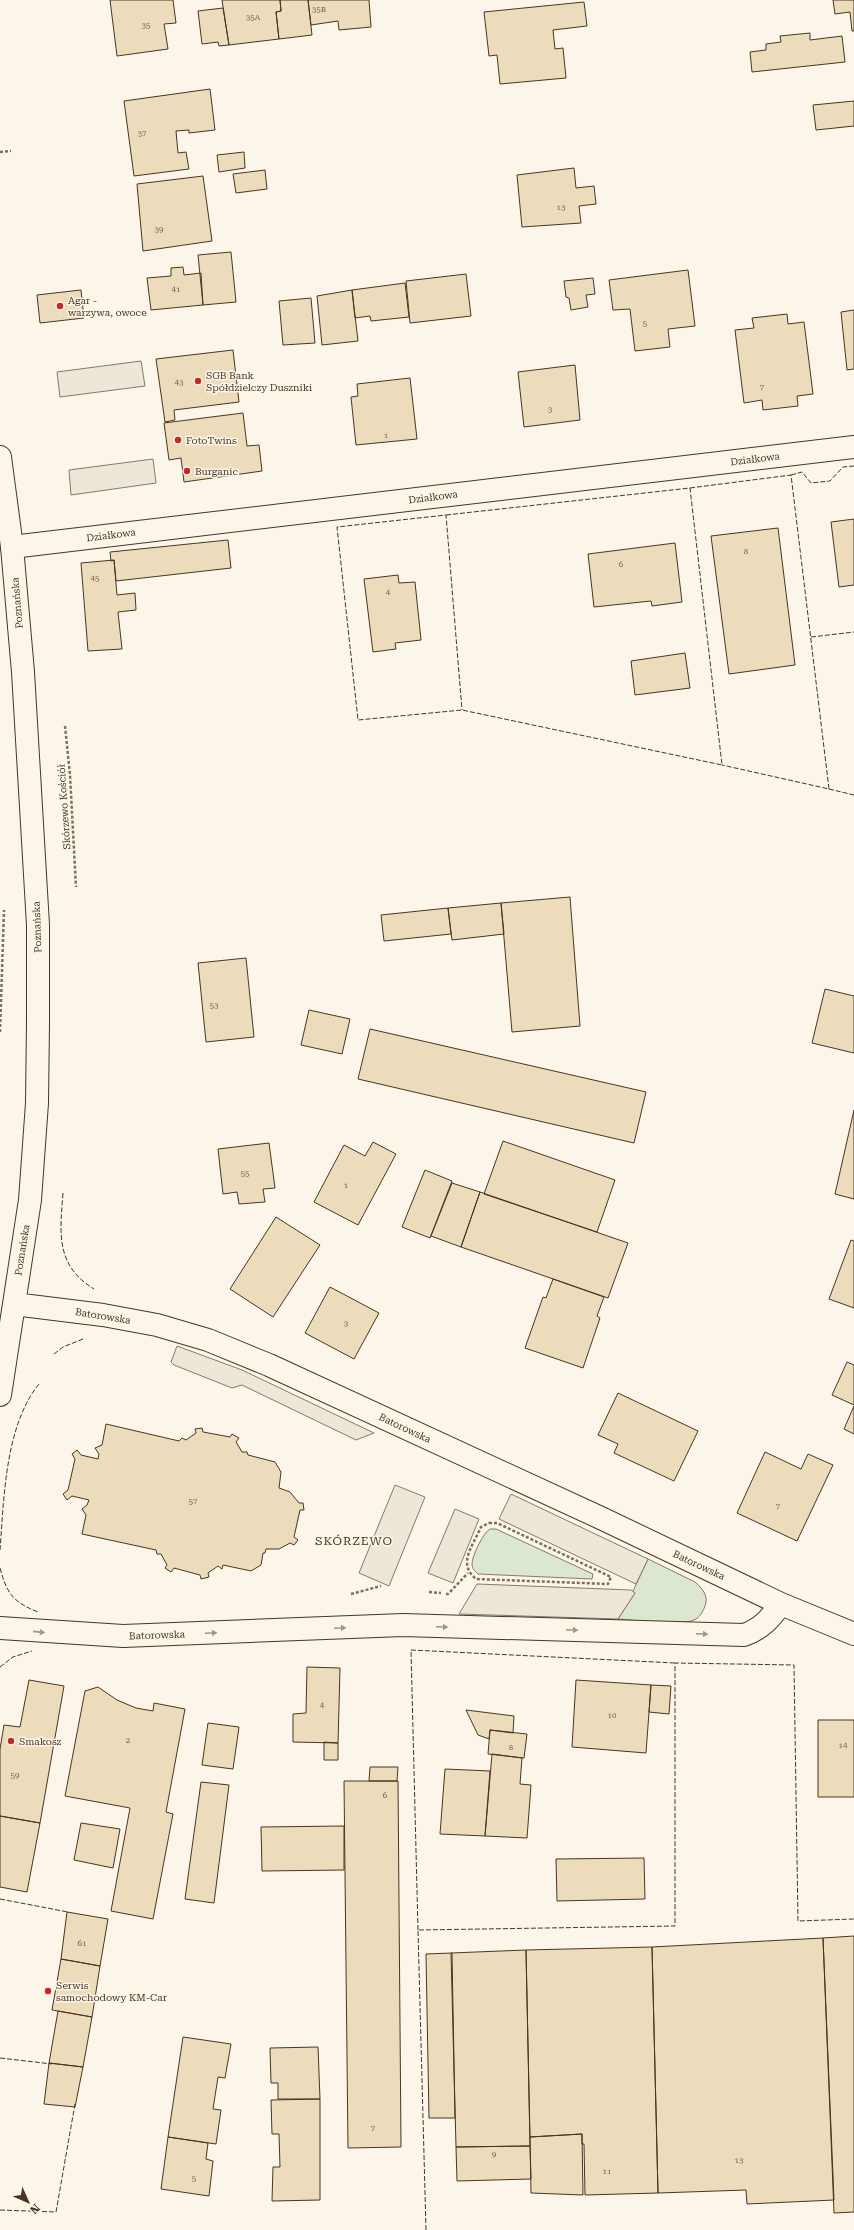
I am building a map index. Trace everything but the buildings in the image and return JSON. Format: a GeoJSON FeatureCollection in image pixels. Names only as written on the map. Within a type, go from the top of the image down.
{"type":"FeatureCollection","features":[{"type":"Feature","properties":{"kind":"street","name":"Działkowa"},"geometry":{"type":"LineString","coordinates":[[12,547],[854,447]]}},
{"type":"Feature","properties":{"kind":"street","name":"Poznańska"},"geometry":{"type":"LineString","coordinates":[[0,457],[12,547],[23,672],[38,925],[37,1104],[30,1200],[0,1395]]}},
{"type":"Feature","properties":{"kind":"street","name":"Batorowska"},"geometry":{"type":"LineString","coordinates":[[14,1304],[103,1315],[157,1325],[208,1340],[269,1365],[603,1519],[781,1604],[854,1634]]}},
{"type":"Feature","properties":{"kind":"street","name":"Batorowska"},"geometry":{"type":"LineString","coordinates":[[0,1628],[123,1636],[403,1625],[744,1635],[757,1631],[769,1620],[781,1604]]}},
{"type":"Feature","properties":{"kind":"path"},"geometry":{"type":"LineString","coordinates":[[0,152],[11,151]]}},
{"type":"Feature","properties":{"kind":"path","name":"Skórzewo Kościół"},"geometry":{"type":"LineString","coordinates":[[65,726],[72,799],[76,887]]}},
{"type":"Feature","properties":{"kind":"path"},"geometry":{"type":"LineString","coordinates":[[0,1032],[5,903]]}},
{"type":"Feature","properties":{"kind":"path"},"geometry":{"type":"LineString","coordinates":[[489,1523],[497,1523],[611,1577],[608,1584],[592,1584],[476,1580],[468,1573],[466,1563],[481,1527],[489,1523]]}},
{"type":"Feature","properties":{"kind":"path"},"geometry":{"type":"LineString","coordinates":[[429,1592],[448,1594],[468,1573]]}},
{"type":"Feature","properties":{"kind":"path"},"geometry":{"type":"LineString","coordinates":[[349,1595],[381,1586]]}},
{"type":"Feature","properties":{"kind":"green space"},"geometry":{"type":"Polygon","coordinates":[[[490,1529],[496,1529],[593,1574],[592,1579],[478,1574],[474,1570],[472,1560],[481,1540],[490,1529]]]}},
{"type":"Feature","properties":{"kind":"green space"},"geometry":{"type":"Polygon","coordinates":[[[648,1559],[695,1582],[700,1587],[704,1592],[706,1602],[698,1618],[688,1622],[679,1623],[618,1619],[635,1593],[633,1591],[648,1559]]]}},
{"type":"Feature","properties":{"kind":"shaded area"},"geometry":{"type":"Polygon","coordinates":[[[141,361],[145,386],[60,397],[57,372],[141,361]]]}},
{"type":"Feature","properties":{"kind":"shaded area"},"geometry":{"type":"Polygon","coordinates":[[[153,459],[156,483],[71,495],[69,470],[153,459]]]}},
{"type":"Feature","properties":{"kind":"shaded area"},"geometry":{"type":"Polygon","coordinates":[[[177,1346],[242,1370],[374,1433],[356,1440],[242,1385],[232,1388],[174,1365],[171,1362],[177,1346]]]}},
{"type":"Feature","properties":{"kind":"shaded area"},"geometry":{"type":"Polygon","coordinates":[[[395,1485],[425,1497],[389,1586],[359,1573],[395,1485]]]}},
{"type":"Feature","properties":{"kind":"shaded area"},"geometry":{"type":"Polygon","coordinates":[[[511,1494],[648,1559],[636,1584],[499,1519],[511,1494]]]}},
{"type":"Feature","properties":{"kind":"shaded area"},"geometry":{"type":"Polygon","coordinates":[[[455,1509],[479,1519],[453,1583],[428,1573],[455,1509]]]}},
{"type":"Feature","properties":{"kind":"shaded area"},"geometry":{"type":"Polygon","coordinates":[[[477,1584],[631,1590],[635,1593],[618,1619],[459,1614],[477,1584]]]}},
{"type":"Feature","properties":{"kind":"fence"},"geometry":{"type":"LineString","coordinates":[[791,475],[802,472],[811,483],[830,481],[843,467],[854,466]]}},
{"type":"Feature","properties":{"kind":"fence"},"geometry":{"type":"LineString","coordinates":[[690,488],[791,475],[829,789],[722,765]]}},
{"type":"Feature","properties":{"kind":"fence"},"geometry":{"type":"LineString","coordinates":[[446,515],[690,488],[722,765],[462,710],[358,720],[337,527],[446,515],[462,710]]}},
{"type":"Feature","properties":{"kind":"fence"},"geometry":{"type":"LineString","coordinates":[[811,637],[854,632]]}},
{"type":"Feature","properties":{"kind":"fence"},"geometry":{"type":"LineString","coordinates":[[829,789],[854,795]]}},
{"type":"Feature","properties":{"kind":"fence"},"geometry":{"type":"LineString","coordinates":[[63,1193],[61,1235],[66,1259],[72,1270],[81,1280],[94,1289]]}},
{"type":"Feature","properties":{"kind":"fence"},"geometry":{"type":"LineString","coordinates":[[54,1354],[63,1347],[83,1339]]}},
{"type":"Feature","properties":{"kind":"fence"},"geometry":{"type":"LineString","coordinates":[[0,1550],[5,1486],[13,1441],[19,1420],[28,1401],[39,1384]]}},
{"type":"Feature","properties":{"kind":"fence"},"geometry":{"type":"LineString","coordinates":[[0,1568],[5,1584],[12,1596],[22,1605],[38,1612]]}},
{"type":"Feature","properties":{"kind":"fence"},"geometry":{"type":"LineString","coordinates":[[418,1930],[411,1650],[675,1663]]}},
{"type":"Feature","properties":{"kind":"fence"},"geometry":{"type":"LineString","coordinates":[[0,1667],[13,1657],[32,1651]]}},
{"type":"Feature","properties":{"kind":"fence"},"geometry":{"type":"LineString","coordinates":[[426,2230],[418,1930],[675,1926],[675,1663],[794,1665],[798,1921],[854,1919]]}},
{"type":"Feature","properties":{"kind":"fence"},"geometry":{"type":"LineString","coordinates":[[0,1899],[68,1912]]}},
{"type":"Feature","properties":{"kind":"fence"},"geometry":{"type":"LineString","coordinates":[[0,2058],[52,2064]]}},
{"type":"Feature","properties":{"kind":"fence"},"geometry":{"type":"LineString","coordinates":[[0,2210],[56,2212],[75,2104]]}},
{"type":"Feature","properties":{"kind":"place","name":"Agar - warzywa, owoce"},"geometry":{"type":"Point","coordinates":[60,306]}},
{"type":"Feature","properties":{"kind":"place","name":"SGB Bank Spółdzielczy Duszniki"},"geometry":{"type":"Point","coordinates":[198,381]}},
{"type":"Feature","properties":{"kind":"place","name":"FotoTwins"},"geometry":{"type":"Point","coordinates":[178,440]}},
{"type":"Feature","properties":{"kind":"place","name":"Burganic"},"geometry":{"type":"Point","coordinates":[187,471]}},
{"type":"Feature","properties":{"kind":"place","name":"Smakosz"},"geometry":{"type":"Point","coordinates":[11,1741]}},
{"type":"Feature","properties":{"kind":"place","name":"Serwis samochodowy KM-Car"},"geometry":{"type":"Point","coordinates":[48,1991]}},
{"type":"Feature","properties":{"kind":"district","name":"SKÓRZEWO"},"geometry":{"type":"Point","coordinates":[354,1541]}}]}
